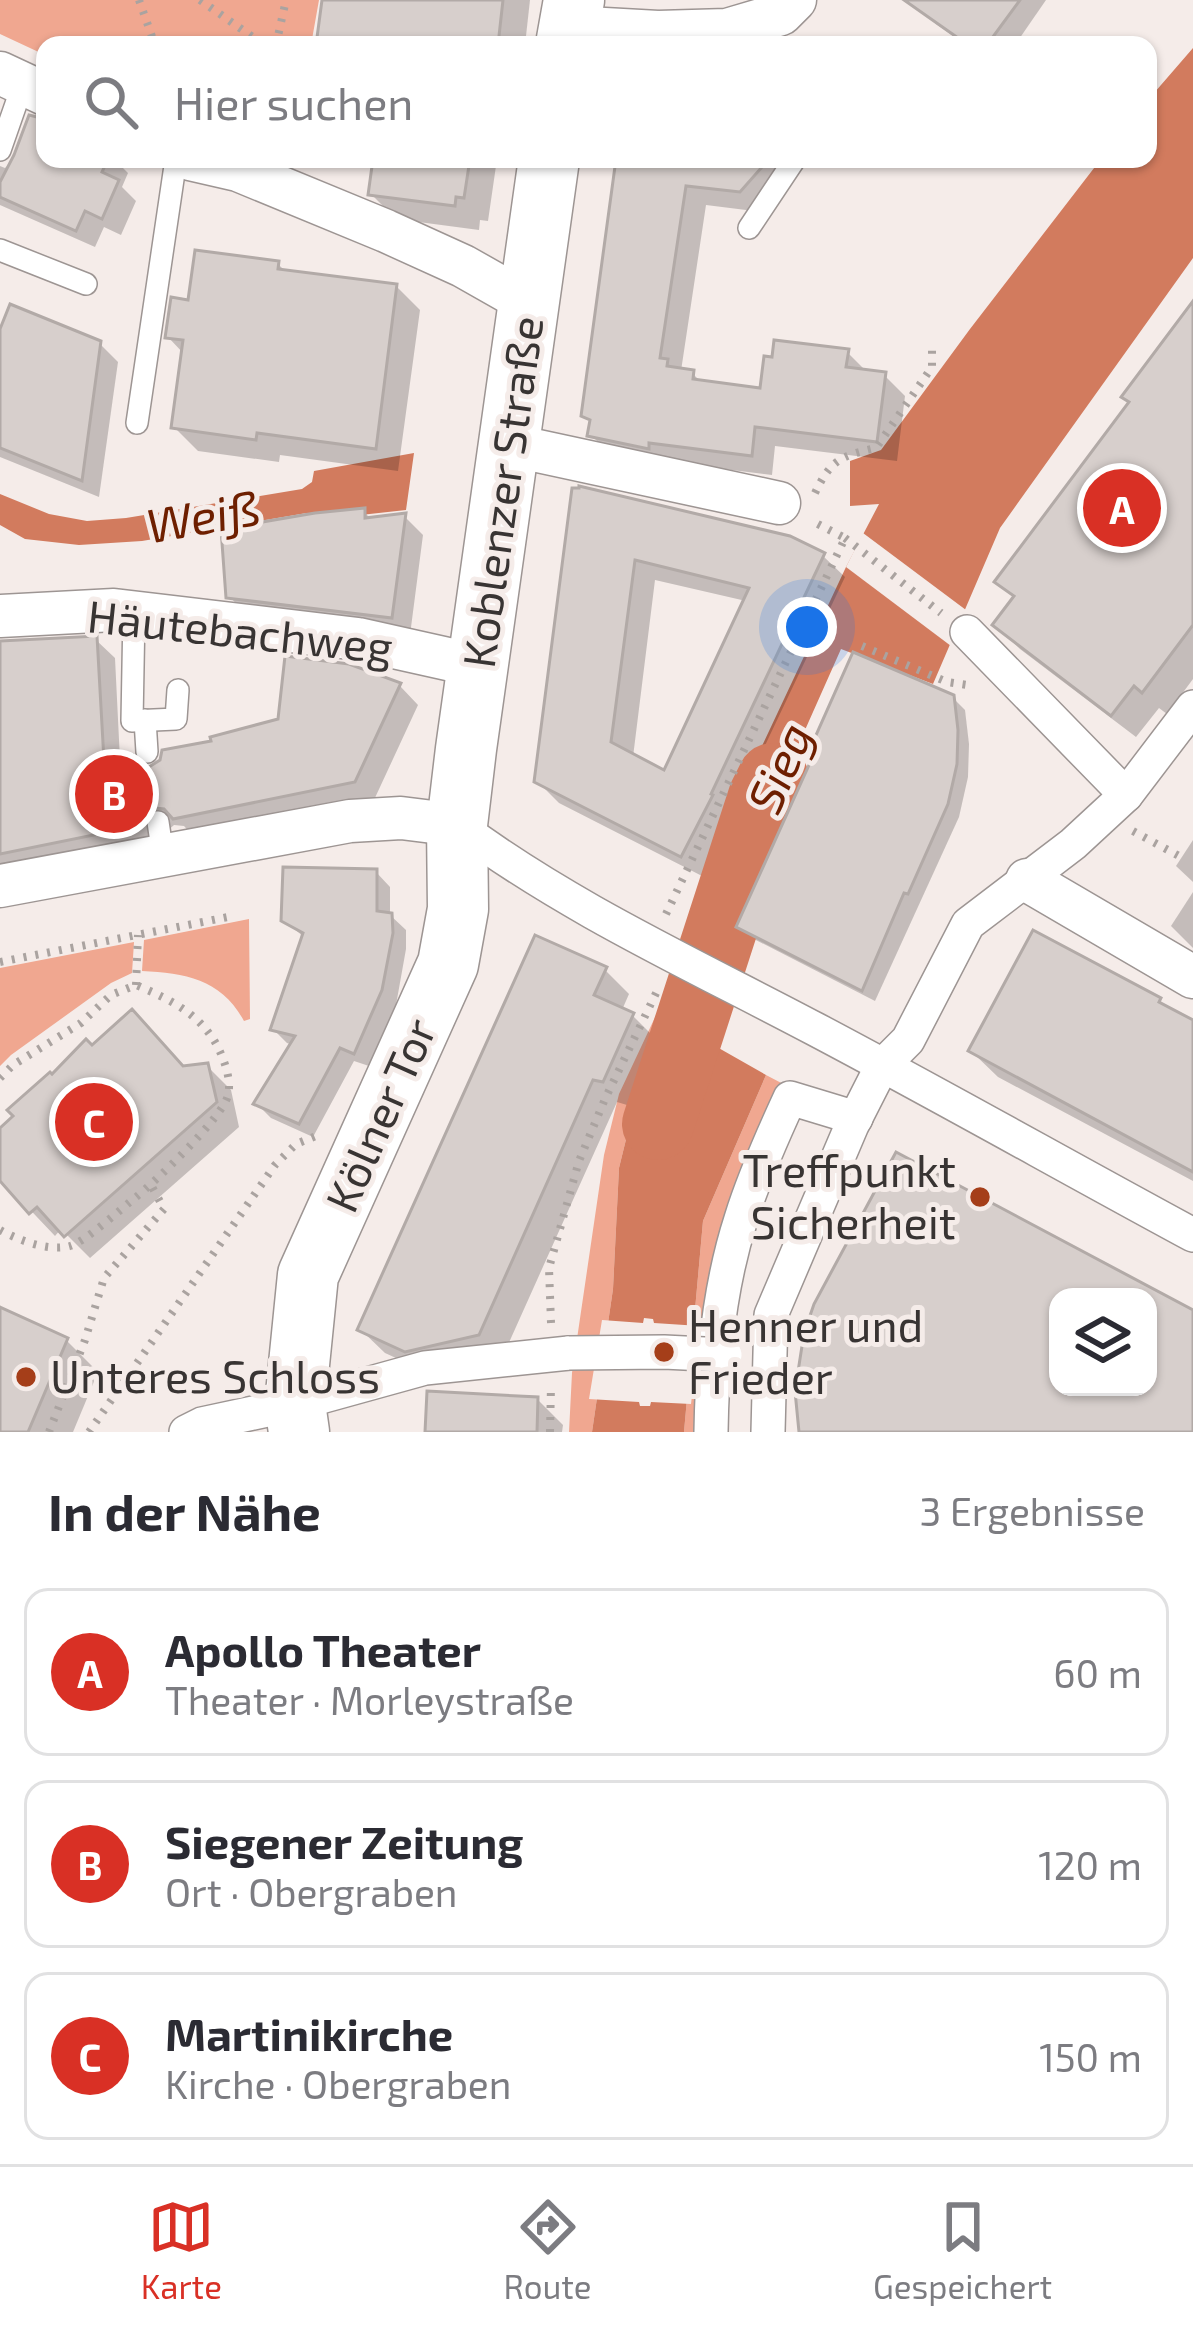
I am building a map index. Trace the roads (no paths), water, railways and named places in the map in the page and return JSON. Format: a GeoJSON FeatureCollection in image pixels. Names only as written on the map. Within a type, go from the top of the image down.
{"type":"FeatureCollection","features":[{"type":"Feature","properties":{"kind":"main road","name":"Koblenzer Straße"},"geometry":{"type":"LineString","coordinates":[[457,825],[548,168]]}},
{"type":"Feature","properties":{"kind":"main road","name":"Kölner Tor"},"geometry":{"type":"LineString","coordinates":[[297,1418],[308,1276],[448,964],[458,909],[457,825]]}},
{"type":"Feature","properties":{"kind":"street"},"geometry":{"type":"LineString","coordinates":[[675,0],[729,36]]}},
{"type":"Feature","properties":{"kind":"street"},"geometry":{"type":"LineString","coordinates":[[733,36],[782,14],[795,0]]}},
{"type":"Feature","properties":{"kind":"street"},"geometry":{"type":"LineString","coordinates":[[569,24],[716,36]]}},
{"type":"Feature","properties":{"kind":"street"},"geometry":{"type":"LineString","coordinates":[[229,168],[463,266],[530,304]]}},
{"type":"Feature","properties":{"kind":"street"},"geometry":{"type":"LineString","coordinates":[[510,445],[791,509]]}},
{"type":"Feature","properties":{"kind":"street","name":"Häutebachweg"},"geometry":{"type":"LineString","coordinates":[[0,616],[114,610],[279,641],[358,639],[478,666]]}},
{"type":"Feature","properties":{"kind":"street"},"geometry":{"type":"LineString","coordinates":[[967,632],[1116,805]]}},
{"type":"Feature","properties":{"kind":"street"},"geometry":{"type":"LineString","coordinates":[[768,1432],[771,1315],[882,1066],[908,1040],[968,925],[1116,805],[1193,707]]}},
{"type":"Feature","properties":{"kind":"street"},"geometry":{"type":"LineString","coordinates":[[0,886],[160,838],[400,818],[457,825],[506,861],[671,954],[1193,1235]]}},
{"type":"Feature","properties":{"kind":"street"},"geometry":{"type":"LineString","coordinates":[[1027,880],[1193,976]]}},
{"type":"Feature","properties":{"kind":"street"},"geometry":{"type":"LineString","coordinates":[[711,1432],[726,1276],[759,1165],[790,1097],[856,1118]]}},
{"type":"Feature","properties":{"kind":"street"},"geometry":{"type":"LineString","coordinates":[[186,1432],[202,1424],[297,1418],[425,1368],[561,1354],[664,1352],[769,1361]]}},
{"type":"Feature","properties":{"kind":"lane"},"geometry":{"type":"LineString","coordinates":[[0,150],[23,84]]}},
{"type":"Feature","properties":{"kind":"lane"},"geometry":{"type":"LineString","coordinates":[[137,423],[175,168]]}},
{"type":"Feature","properties":{"kind":"lane"},"geometry":{"type":"LineString","coordinates":[[749,228],[790,168]]}},
{"type":"Feature","properties":{"kind":"lane"},"geometry":{"type":"LineString","coordinates":[[0,250],[86,284]]}},
{"type":"Feature","properties":{"kind":"lane"},"geometry":{"type":"LineString","coordinates":[[134,613],[132,721],[176,719],[178,690]]}},
{"type":"Feature","properties":{"kind":"lane"},"geometry":{"type":"LineString","coordinates":[[145,720],[147,752]]}},
{"type":"Feature","properties":{"kind":"water"},"geometry":{"type":"Polygon","coordinates":[[[1193,48],[1193,258],[1000,528],[933,684],[841,649],[741,874],[709,859],[879,504],[850,506],[850,461],[881,450],[1094,168],[1157,168],[1157,90],[1193,48]]]}},
{"type":"Feature","properties":{"kind":"water","name":"Weiß"},"geometry":{"type":"Polygon","coordinates":[[[414,453],[406,510],[315,520],[307,513],[142,541],[79,545],[25,539],[0,525],[0,494],[49,514],[87,521],[126,518],[302,489],[312,482],[314,471],[414,453]]]}},
{"type":"Feature","properties":{"kind":"water"},"geometry":{"type":"Polygon","coordinates":[[[657,1013],[766,1075],[703,1221],[684,1432],[592,1432],[613,1289],[619,1168],[657,1013]]]}},
{"type":"Feature","properties":{"kind":"waterway","name":"Sieg"},"geometry":{"type":"LineString","coordinates":[[658,1124],[773,779]]}},
{"type":"Feature","properties":{"kind":"place","name":"Apollo Theater"},"geometry":{"type":"Point","coordinates":[1122,508]}},
{"type":"Feature","properties":{"kind":"place","name":"Siegener Zeitung"},"geometry":{"type":"Point","coordinates":[114,794]}},
{"type":"Feature","properties":{"kind":"place","name":"Martinikirche"},"geometry":{"type":"Point","coordinates":[94,1122]}},
{"type":"Feature","properties":{"kind":"place","name":"Treffpunkt Sicherheit"},"geometry":{"type":"Point","coordinates":[980,1197]}},
{"type":"Feature","properties":{"kind":"place","name":"Henner und Frieder"},"geometry":{"type":"Point","coordinates":[664,1352]}},
{"type":"Feature","properties":{"kind":"place","name":"Unteres Schloss"},"geometry":{"type":"Point","coordinates":[26,1377]}}]}
